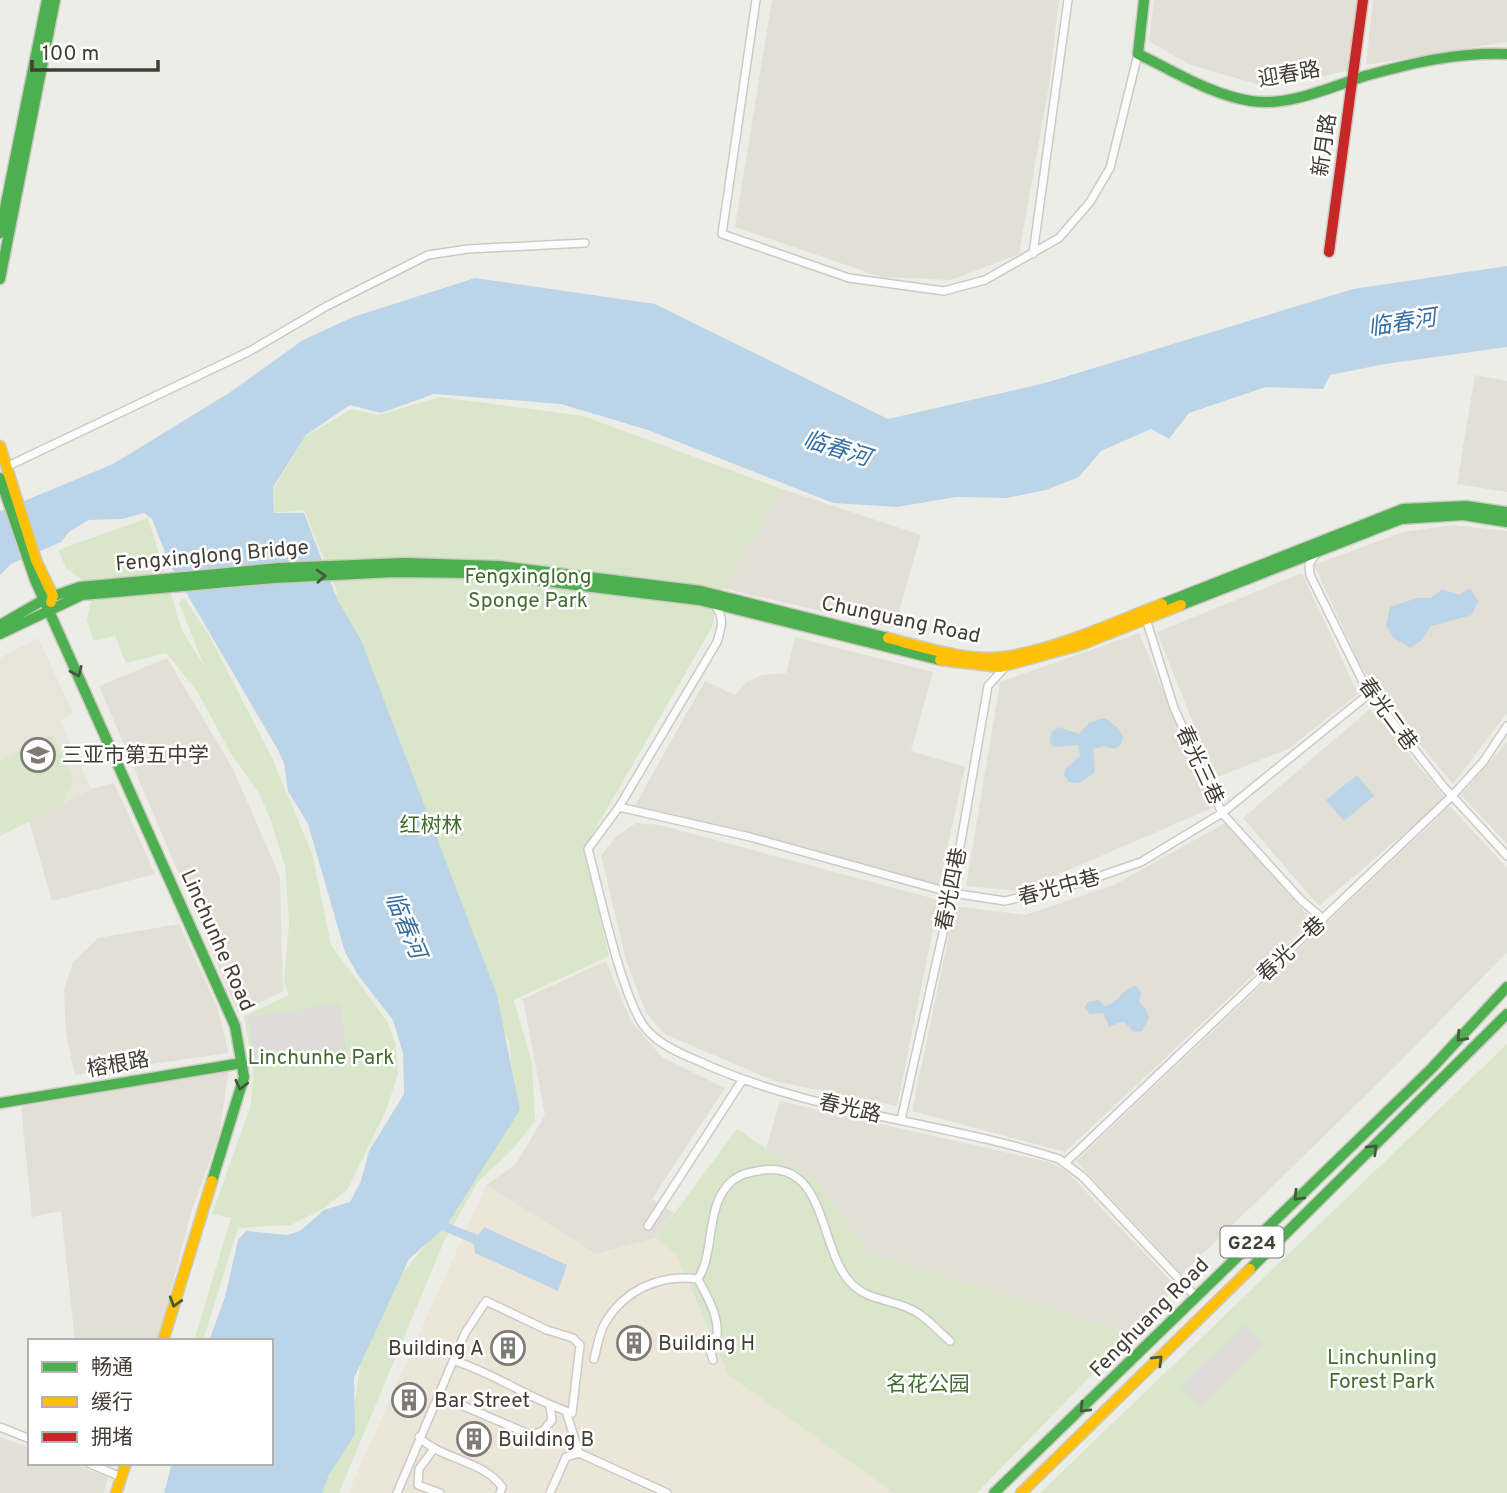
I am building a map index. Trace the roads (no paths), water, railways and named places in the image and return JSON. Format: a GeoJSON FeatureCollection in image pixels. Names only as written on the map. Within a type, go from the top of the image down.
{"type":"FeatureCollection","features":[{"type":"Feature","properties":{"kind":"main road"},"geometry":{"type":"LineString","coordinates":[[0,233],[47,0]]}},
{"type":"Feature","properties":{"kind":"main road"},"geometry":{"type":"LineString","coordinates":[[0,279],[55,0]]}},
{"type":"Feature","properties":{"kind":"main road"},"geometry":{"type":"LineString","coordinates":[[1138,54],[1144,0]]}},
{"type":"Feature","properties":{"kind":"main road","name":"新月路"},"geometry":{"type":"LineString","coordinates":[[1329,253],[1363,0]]}},
{"type":"Feature","properties":{"kind":"main road","name":"迎春路"},"geometry":{"type":"LineString","coordinates":[[1138,54],[1194,80],[1253,102],[1306,95],[1352,80],[1454,56],[1507,54]]}},
{"type":"Feature","properties":{"kind":"main road","name":"Linchunhe Road"},"geometry":{"type":"LineString","coordinates":[[0,446],[6,467],[4,480],[32,561],[49,597],[50,609],[235,1026],[242,1063],[244,1077],[164,1339]]}},
{"type":"Feature","properties":{"kind":"main road","name":"Chunguang Road"},"geometry":{"type":"LineString","coordinates":[[348,569],[535,574],[700,596],[962,654],[1003,657],[1082,635],[1404,509],[1466,506],[1507,512]]}},
{"type":"Feature","properties":{"kind":"main road","name":"Chunguang Road"},"geometry":{"type":"LineString","coordinates":[[700,596],[713,603],[959,663],[984,667],[1008,665],[1080,645],[1401,519],[1463,515],[1507,522]]}},
{"type":"Feature","properties":{"kind":"main road","name":"Fengxinglong Bridge"},"geometry":{"type":"LineString","coordinates":[[81,591],[348,569]]}},
{"type":"Feature","properties":{"kind":"main road"},"geometry":{"type":"LineString","coordinates":[[0,625],[49,597],[81,591]]}},
{"type":"Feature","properties":{"kind":"main road"},"geometry":{"type":"LineString","coordinates":[[0,634],[81,591]]}},
{"type":"Feature","properties":{"kind":"main road","name":"Fenghuang Road"},"geometry":{"type":"LineString","coordinates":[[994,1493],[1432,1068],[1507,987]]}},
{"type":"Feature","properties":{"kind":"main road","name":"Fenghuang Road"},"geometry":{"type":"LineString","coordinates":[[1021,1493],[1412,1111],[1507,1014]]}},
{"type":"Feature","properties":{"kind":"main road","name":"榕根路"},"geometry":{"type":"LineString","coordinates":[[0,1103],[242,1063]]}},
{"type":"Feature","properties":{"kind":"main road"},"geometry":{"type":"LineString","coordinates":[[117,1493],[125,1465]]}},
{"type":"Feature","properties":{"kind":"street"},"geometry":{"type":"LineString","coordinates":[[756,0],[722,234],[849,278],[944,291],[985,280],[1059,237],[1090,202],[1110,168],[1138,54]]}},
{"type":"Feature","properties":{"kind":"street"},"geometry":{"type":"LineString","coordinates":[[1033,254],[1068,0]]}},
{"type":"Feature","properties":{"kind":"street"},"geometry":{"type":"LineString","coordinates":[[6,467],[250,351],[327,306],[428,255],[468,249],[585,243]]}},
{"type":"Feature","properties":{"kind":"street","name":"春光二巷"},"geometry":{"type":"LineString","coordinates":[[1317,550],[1309,565],[1310,575],[1370,693],[1452,796],[1507,856]]}},
{"type":"Feature","properties":{"kind":"street"},"geometry":{"type":"LineString","coordinates":[[619,807],[717,642],[723,623],[721,613],[713,603]]}},
{"type":"Feature","properties":{"kind":"street","name":"春光三巷"},"geometry":{"type":"LineString","coordinates":[[1146,619],[1174,708],[1222,813],[1301,900],[1323,919]]}},
{"type":"Feature","properties":{"kind":"street","name":"春光四巷"},"geometry":{"type":"LineString","coordinates":[[901,1120],[952,893],[988,686],[1008,665]]}},
{"type":"Feature","properties":{"kind":"street","name":"春光中巷"},"geometry":{"type":"LineString","coordinates":[[619,807],[750,837],[952,893],[1005,901],[1083,882],[1141,862],[1222,813],[1370,693]]}},
{"type":"Feature","properties":{"kind":"street","name":"春光一巷"},"geometry":{"type":"LineString","coordinates":[[1065,1163],[1452,796],[1483,762],[1507,726]]}},
{"type":"Feature","properties":{"kind":"street","name":"春光路"},"geometry":{"type":"LineString","coordinates":[[619,807],[588,849],[628,989],[646,1030],[681,1053],[743,1079],[798,1096],[1039,1153],[1065,1163],[1083,1177],[1196,1297]]}},
{"type":"Feature","properties":{"kind":"street"},"geometry":{"type":"LineString","coordinates":[[648,1226],[743,1079]]}},
{"type":"Feature","properties":{"kind":"street"},"geometry":{"type":"LineString","coordinates":[[698,1279],[707,1266],[715,1213],[731,1181],[746,1172],[776,1169],[794,1177],[813,1195],[838,1267],[851,1284],[866,1295],[919,1314],[950,1341]]}},
{"type":"Feature","properties":{"kind":"street"},"geometry":{"type":"LineString","coordinates":[[594,1359],[604,1324],[628,1296],[644,1286],[674,1276],[698,1279]]}},
{"type":"Feature","properties":{"kind":"street"},"geometry":{"type":"LineString","coordinates":[[698,1279],[718,1324],[717,1336],[708,1342],[713,1360]]}},
{"type":"Feature","properties":{"kind":"street"},"geometry":{"type":"LineString","coordinates":[[397,1493],[466,1333],[486,1300],[547,1330],[573,1338],[580,1345],[572,1413],[550,1406],[503,1381],[455,1361]]}},
{"type":"Feature","properties":{"kind":"street"},"geometry":{"type":"LineString","coordinates":[[439,1395],[531,1435],[543,1431],[552,1420],[550,1406]]}},
{"type":"Feature","properties":{"kind":"street"},"geometry":{"type":"LineString","coordinates":[[566,1411],[579,1452]]}},
{"type":"Feature","properties":{"kind":"street"},"geometry":{"type":"LineString","coordinates":[[0,1427],[28,1438]]}},
{"type":"Feature","properties":{"kind":"street"},"geometry":{"type":"LineString","coordinates":[[419,1437],[433,1450],[487,1473],[502,1487],[500,1493]]}},
{"type":"Feature","properties":{"kind":"street"},"geometry":{"type":"LineString","coordinates":[[433,1450],[419,1469],[418,1485],[440,1493]]}},
{"type":"Feature","properties":{"kind":"street"},"geometry":{"type":"LineString","coordinates":[[550,1493],[566,1457],[579,1452],[667,1493]]}},
{"type":"Feature","properties":{"kind":"street"},"geometry":{"type":"LineString","coordinates":[[93,1465],[121,1477]]}},
{"type":"Feature","properties":{"kind":"water","name":"临春河"},"geometry":{"type":"Polygon","coordinates":[[[1507,266],[1507,347],[1385,364],[1330,375],[1323,389],[1266,387],[1189,413],[1169,439],[1151,429],[1101,451],[1079,477],[1046,490],[1007,498],[956,497],[897,507],[833,503],[648,430],[561,404],[434,394],[381,413],[350,405],[306,435],[273,487],[274,513],[304,513],[337,599],[361,640],[497,995],[520,1110],[448,1223],[478,1235],[484,1227],[567,1265],[558,1291],[475,1253],[474,1244],[442,1230],[409,1259],[354,1378],[355,1434],[329,1475],[322,1493],[164,1493],[171,1465],[273,1465],[273,1339],[210,1339],[225,1297],[238,1240],[246,1231],[287,1235],[300,1231],[324,1210],[350,1202],[361,1181],[369,1151],[404,1094],[403,1053],[393,1020],[358,975],[345,952],[308,824],[288,791],[284,763],[278,750],[170,565],[152,519],[144,513],[122,519],[88,520],[69,532],[61,542],[11,564],[0,575],[0,511],[113,464],[229,393],[303,340],[353,317],[475,278],[655,304],[888,419],[1045,383],[1353,289],[1507,266]]]}},
{"type":"Feature","properties":{"kind":"water"},"geometry":{"type":"Polygon","coordinates":[[[1470,588],[1478,601],[1472,615],[1431,626],[1422,640],[1410,648],[1394,638],[1386,626],[1390,607],[1417,598],[1431,598],[1442,589],[1459,595],[1470,588]]]}},
{"type":"Feature","properties":{"kind":"water"},"geometry":{"type":"Polygon","coordinates":[[[1105,718],[1118,728],[1123,737],[1121,744],[1115,749],[1104,746],[1093,749],[1095,772],[1080,783],[1069,782],[1064,775],[1066,768],[1080,756],[1078,745],[1055,747],[1050,744],[1051,733],[1058,727],[1079,734],[1090,722],[1105,718]]]}},
{"type":"Feature","properties":{"kind":"water"},"geometry":{"type":"Polygon","coordinates":[[[1357,775],[1374,796],[1344,821],[1326,800],[1357,775]]]}},
{"type":"Feature","properties":{"kind":"water"},"geometry":{"type":"Polygon","coordinates":[[[1136,986],[1141,992],[1139,1002],[1146,1009],[1149,1018],[1142,1031],[1134,1032],[1123,1021],[1109,1027],[1103,1013],[1090,1014],[1084,1008],[1088,1002],[1099,1000],[1104,1006],[1108,1005],[1136,986]]]}},
{"type":"Feature","properties":{"kind":"place","name":"三亚市第五中学"},"geometry":{"type":"Point","coordinates":[38,755]}},
{"type":"Feature","properties":{"kind":"place","name":"Building H"},"geometry":{"type":"Point","coordinates":[634,1343]}},
{"type":"Feature","properties":{"kind":"place","name":"Building A"},"geometry":{"type":"Point","coordinates":[508,1348]}},
{"type":"Feature","properties":{"kind":"place","name":"Bar Street"},"geometry":{"type":"Point","coordinates":[409,1400]}},
{"type":"Feature","properties":{"kind":"place","name":"Building B"},"geometry":{"type":"Point","coordinates":[474,1439]}},
{"type":"Feature","properties":{"kind":"park label","name":"Fengxinglong Sponge Park"},"geometry":{"type":"Point","coordinates":[528,588]}},
{"type":"Feature","properties":{"kind":"park label","name":"红树林"},"geometry":{"type":"Point","coordinates":[431,825]}},
{"type":"Feature","properties":{"kind":"park label","name":"Linchunhe Park"},"geometry":{"type":"Point","coordinates":[321,1057]}},
{"type":"Feature","properties":{"kind":"park label","name":"Linchunling Forest Park"},"geometry":{"type":"Point","coordinates":[1382,1369]}},
{"type":"Feature","properties":{"kind":"park label","name":"名花公园"},"geometry":{"type":"Point","coordinates":[928,1384]}}]}
